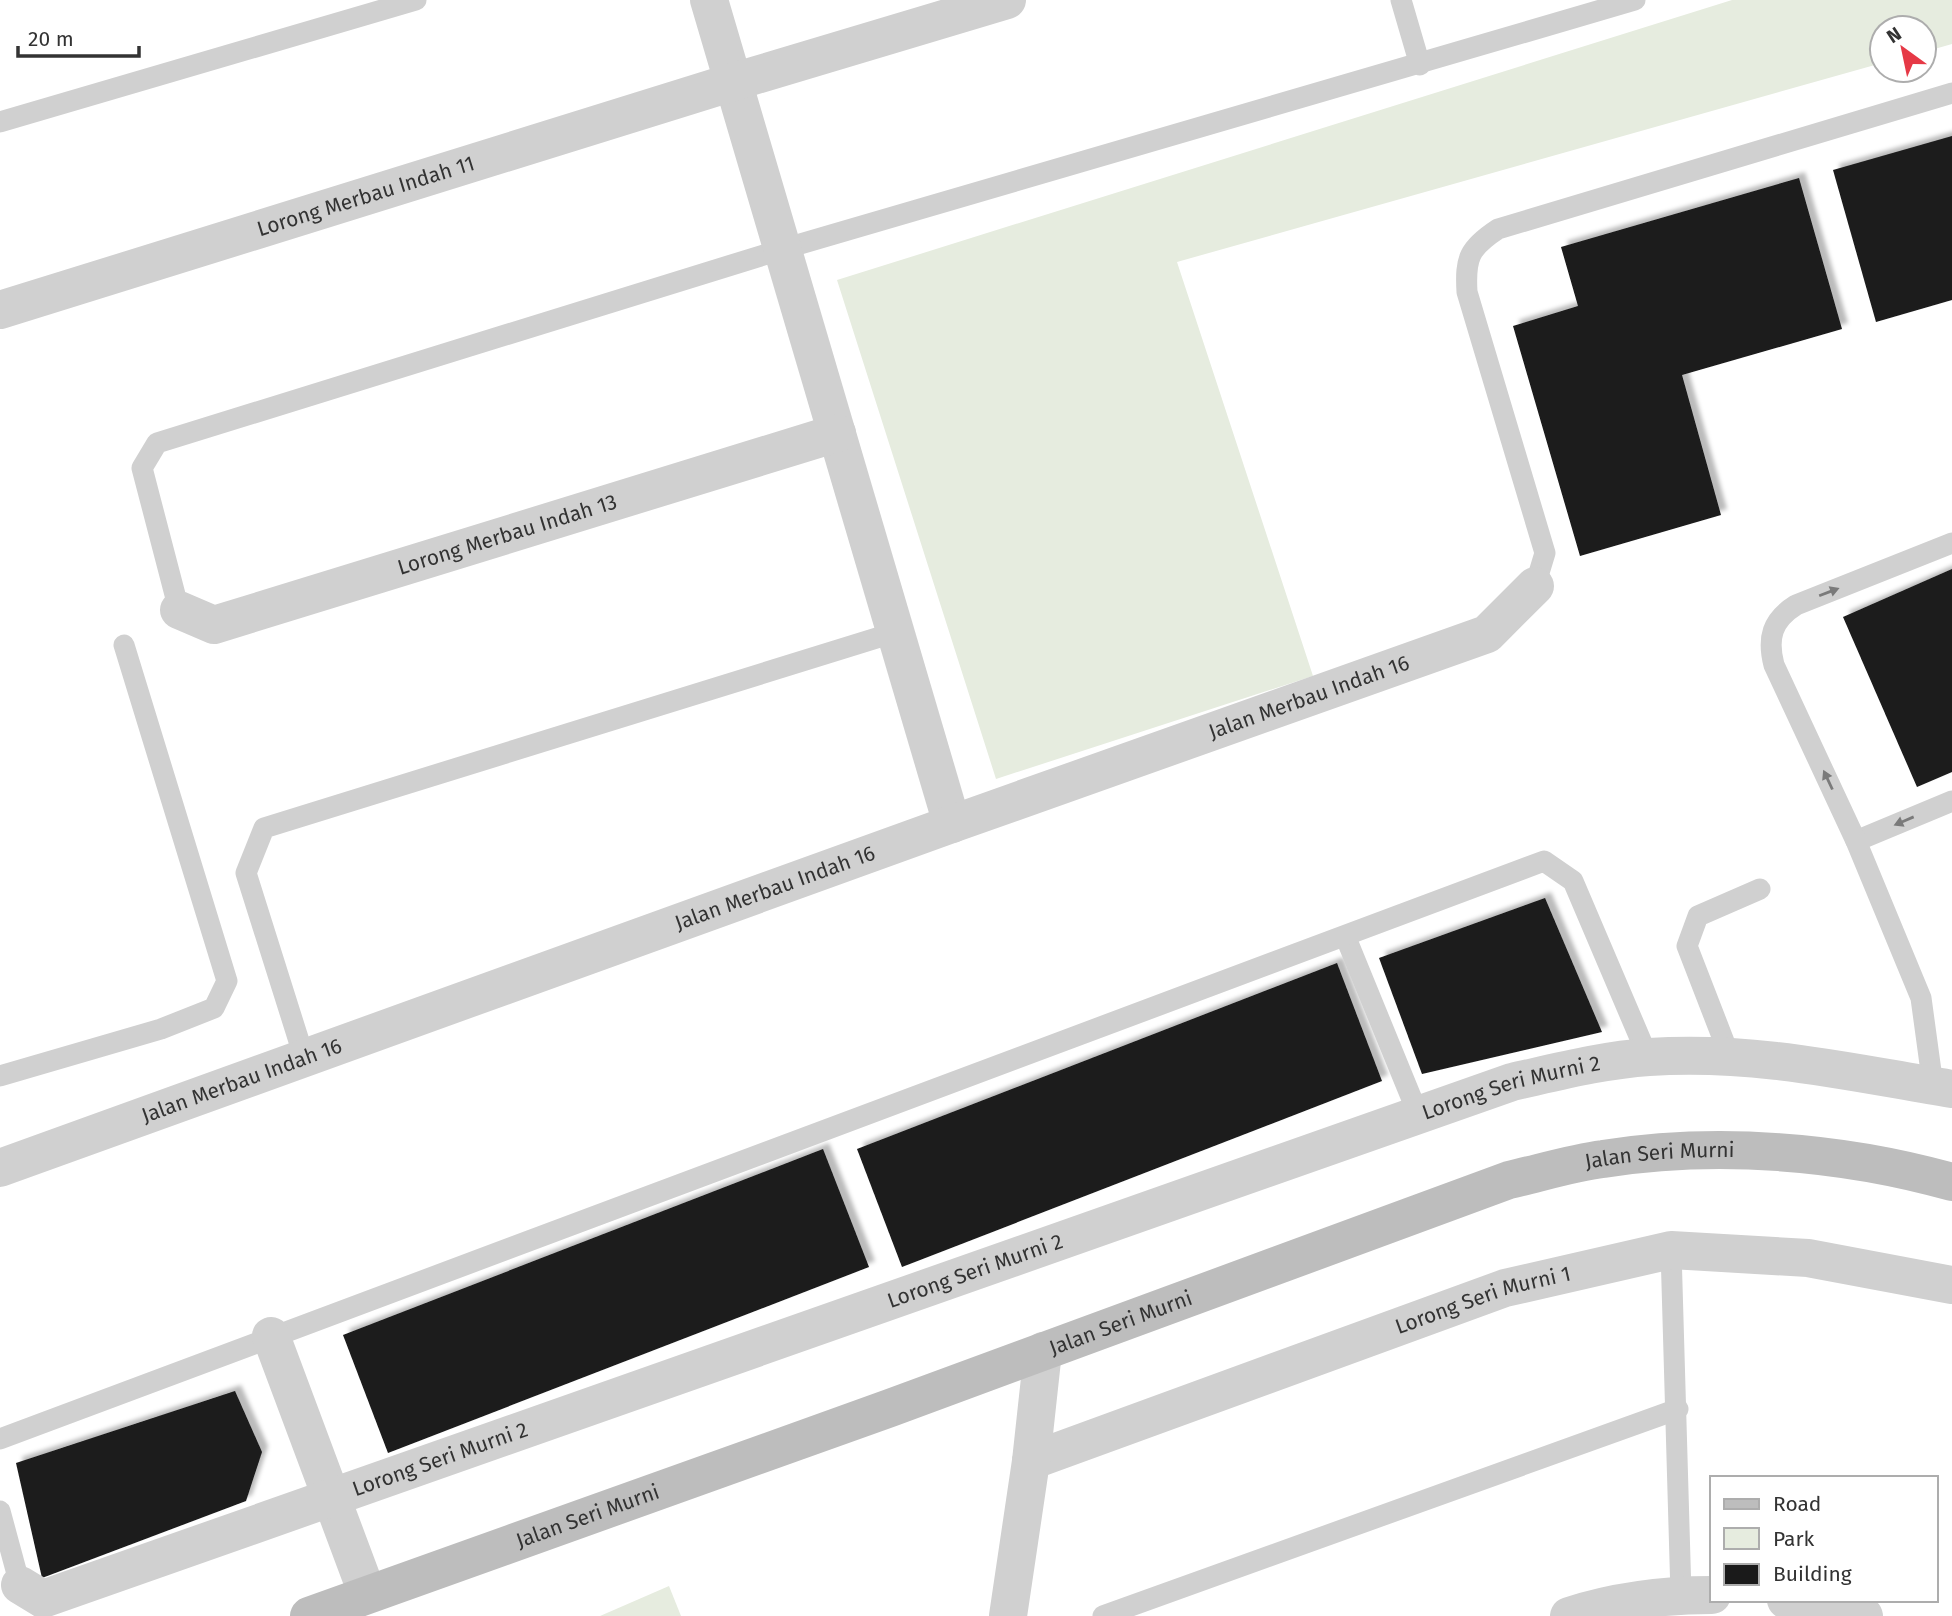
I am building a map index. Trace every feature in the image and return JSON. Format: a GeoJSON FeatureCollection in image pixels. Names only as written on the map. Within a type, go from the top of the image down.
{"type":"FeatureCollection","features":[{"type":"Feature","properties":{"kind":"street"},"geometry":{"type":"LineString","coordinates":[[709,0],[952,824]]}},
{"type":"Feature","properties":{"kind":"street","name":"Lorong Merbau Indah 11"},"geometry":{"type":"LineString","coordinates":[[0,310],[733,82],[1007,0]]}},
{"type":"Feature","properties":{"kind":"street","name":"Lorong Merbau Indah 13"},"geometry":{"type":"LineString","coordinates":[[178,610],[214,625],[837,433]]}},
{"type":"Feature","properties":{"kind":"street","name":"Jalan Merbau Indah 16"},"geometry":{"type":"LineString","coordinates":[[0,1168],[952,824],[1488,634],[1535,586]]}},
{"type":"Feature","properties":{"kind":"street","name":"Lorong Seri Murni 2"},"geometry":{"type":"LineString","coordinates":[[20,1585],[43,1599],[1512,1083],[1582,1067],[1648,1057],[1730,1057],[1819,1064],[1942,1087]]}},
{"type":"Feature","properties":{"kind":"street","name":"Jalan Seri Murni"},"geometry":{"type":"LineString","coordinates":[[309,1616],[1509,1180],[1603,1158],[1704,1151],[1799,1154],[1917,1172],[1952,1182]]}},
{"type":"Feature","properties":{"kind":"street","name":"Lorong Seri Murni 1"},"geometry":{"type":"LineString","coordinates":[[1031,1461],[1504,1288],[1671,1250],[1808,1258],[1952,1284]]}},
{"type":"Feature","properties":{"kind":"street"},"geometry":{"type":"LineString","coordinates":[[271,1336],[367,1593]]}},
{"type":"Feature","properties":{"kind":"street"},"geometry":{"type":"LineString","coordinates":[[1009,1616],[1031,1461],[1042,1351]]}},
{"type":"Feature","properties":{"kind":"street"},"geometry":{"type":"LineString","coordinates":[[1569,1616],[1630,1601],[1697,1595]]}},
{"type":"Feature","properties":{"kind":"street"},"geometry":{"type":"LineString","coordinates":[[1807,1602],[1864,1616]]}},
{"type":"Feature","properties":{"kind":"lane"},"geometry":{"type":"LineString","coordinates":[[0,122],[416,0]]}},
{"type":"Feature","properties":{"kind":"lane"},"geometry":{"type":"LineString","coordinates":[[1401,0],[1420,65]]}},
{"type":"Feature","properties":{"kind":"lane"},"geometry":{"type":"LineString","coordinates":[[178,610],[142,468],[156,443],[783,249],[1635,0]]}},
{"type":"Feature","properties":{"kind":"lane"},"geometry":{"type":"LineString","coordinates":[[1535,586],[1545,554],[1467,292],[1466,268],[1475,244],[1498,229],[1952,93]]}},
{"type":"Feature","properties":{"kind":"lane"},"geometry":{"type":"LineString","coordinates":[[1942,1087],[1921,998],[1856,841],[1774,664],[1769,645],[1773,627],[1782,613],[1796,604],[1952,543]]}},
{"type":"Feature","properties":{"kind":"lane"},"geometry":{"type":"LineString","coordinates":[[304,1058],[246,873],[264,828],[896,632]]}},
{"type":"Feature","properties":{"kind":"lane"},"geometry":{"type":"LineString","coordinates":[[0,1076],[162,1029],[214,1008],[227,981],[124,645]]}},
{"type":"Feature","properties":{"kind":"lane"},"geometry":{"type":"LineString","coordinates":[[1856,841],[1952,801]]}},
{"type":"Feature","properties":{"kind":"lane"},"geometry":{"type":"LineString","coordinates":[[0,1438],[1346,938],[1545,861],[1573,881],[1648,1057]]}},
{"type":"Feature","properties":{"kind":"lane"},"geometry":{"type":"LineString","coordinates":[[1730,1057],[1687,946],[1698,916],[1760,889]]}},
{"type":"Feature","properties":{"kind":"lane"},"geometry":{"type":"LineString","coordinates":[[1346,938],[1418,1114]]}},
{"type":"Feature","properties":{"kind":"lane"},"geometry":{"type":"LineString","coordinates":[[1671,1250],[1678,1409],[1697,1595]]}},
{"type":"Feature","properties":{"kind":"lane"},"geometry":{"type":"LineString","coordinates":[[1103,1616],[1678,1409]]}},
{"type":"Feature","properties":{"kind":"lane"},"geometry":{"type":"LineString","coordinates":[[0,1511],[20,1585]]}},
{"type":"Feature","properties":{"kind":"green space"},"geometry":{"type":"Polygon","coordinates":[[[1732,0],[1952,0],[1952,44],[1938,48],[1938,14],[1868,14],[1868,67],[1177,262],[1313,676],[996,779],[837,280],[1732,0]]]}},
{"type":"Feature","properties":{"kind":"green space"},"geometry":{"type":"Polygon","coordinates":[[[669,1586],[681,1616],[600,1616],[669,1586]]]}},
{"type":"Feature","properties":{"kind":"building"},"geometry":{"type":"Polygon","coordinates":[[[1952,136],[1952,300],[1876,322],[1833,170],[1952,136]]]}},
{"type":"Feature","properties":{"kind":"building"},"geometry":{"type":"Polygon","coordinates":[[[1799,178],[1842,329],[1682,375],[1721,515],[1580,556],[1513,326],[1578,306],[1561,247],[1799,178]]]}},
{"type":"Feature","properties":{"kind":"building"},"geometry":{"type":"Polygon","coordinates":[[[1952,569],[1952,772],[1917,787],[1843,617],[1952,569]]]}},
{"type":"Feature","properties":{"kind":"building"},"geometry":{"type":"Polygon","coordinates":[[[1545,898],[1602,1032],[1422,1074],[1379,958],[1545,898]]]}},
{"type":"Feature","properties":{"kind":"building"},"geometry":{"type":"Polygon","coordinates":[[[1337,963],[1382,1081],[902,1267],[857,1149],[1337,963]]]}},
{"type":"Feature","properties":{"kind":"building"},"geometry":{"type":"Polygon","coordinates":[[[823,1149],[869,1267],[388,1453],[343,1335],[823,1149]]]}},
{"type":"Feature","properties":{"kind":"building"},"geometry":{"type":"Polygon","coordinates":[[[235,1391],[262,1452],[246,1501],[42,1578],[16,1463],[235,1391]]]}}]}
